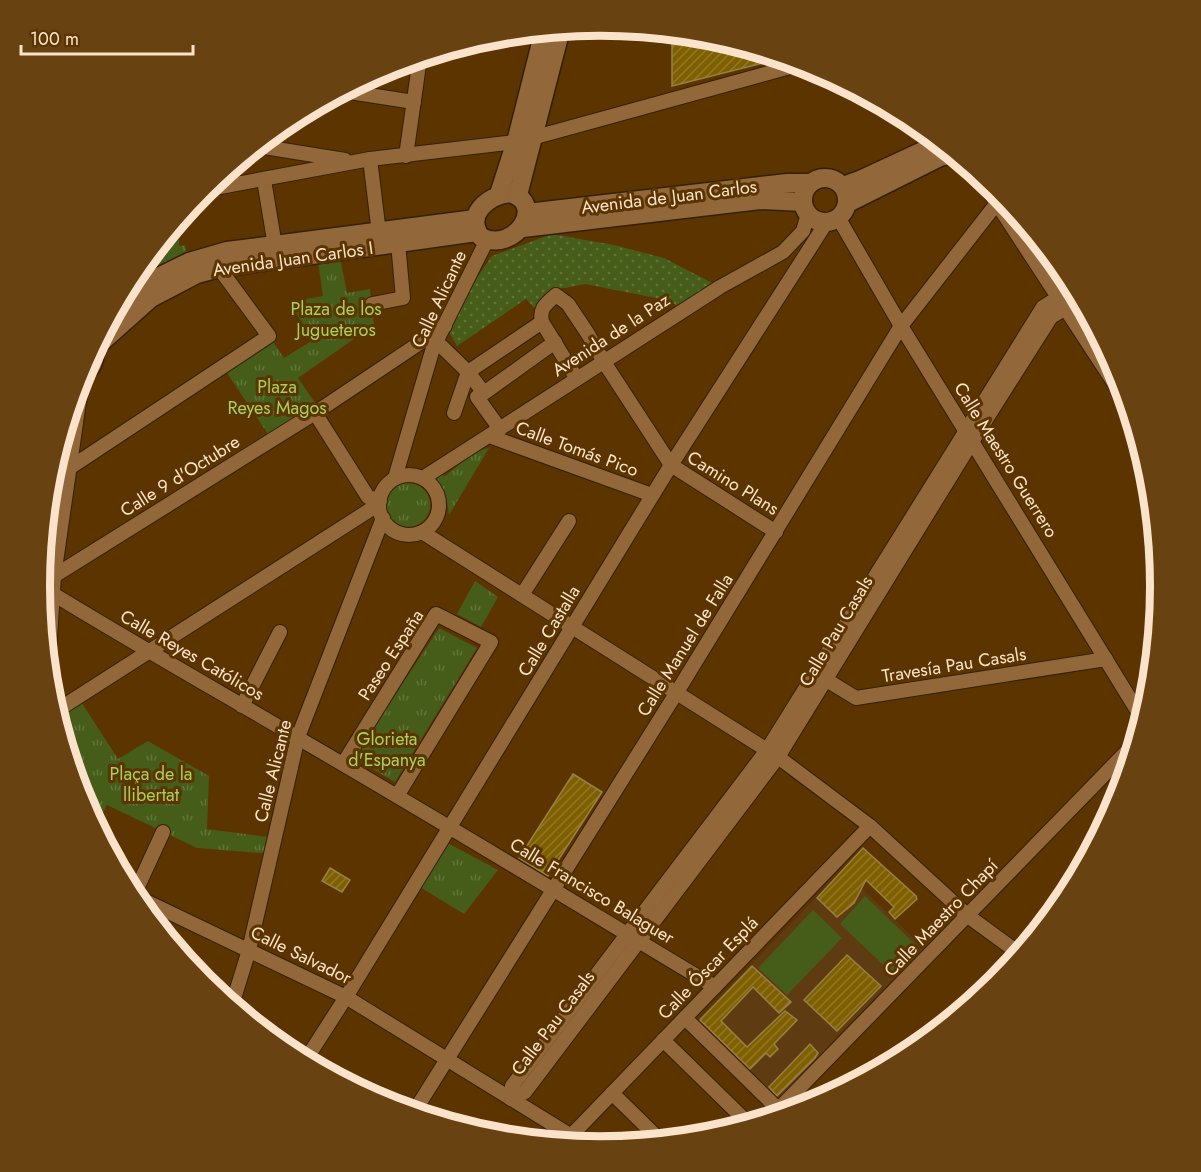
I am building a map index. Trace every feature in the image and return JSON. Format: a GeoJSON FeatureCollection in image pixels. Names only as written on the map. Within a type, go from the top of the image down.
{"type":"FeatureCollection","features":[{"type":"Feature","properties":{"kind":"main road"},"geometry":{"type":"LineString","coordinates":[[499,194],[524,140],[558,38]]}},
{"type":"Feature","properties":{"kind":"main road"},"geometry":{"type":"LineString","coordinates":[[518,195],[524,140],[542,40]]}},
{"type":"Feature","properties":{"kind":"main road"},"geometry":{"type":"LineString","coordinates":[[845,194],[860,180],[931,147]]}},
{"type":"Feature","properties":{"kind":"main road"},"geometry":{"type":"LineString","coordinates":[[845,194],[944,157]]}},
{"type":"Feature","properties":{"kind":"main road"},"geometry":{"type":"LineString","coordinates":[[828,178],[845,194],[846,209],[832,221],[819,222],[805,208],[803,195],[810,183],[816,179],[828,178]]}},
{"type":"Feature","properties":{"kind":"main road","name":"Avenida de Juan Carlos"},"geometry":{"type":"LineString","coordinates":[[525,220],[787,183],[810,183]]}},
{"type":"Feature","properties":{"kind":"main road"},"geometry":{"type":"LineString","coordinates":[[499,194],[518,195],[524,202],[525,220],[508,238],[497,241],[480,230],[483,205],[499,194]]}},
{"type":"Feature","properties":{"kind":"main road","name":"Avenida de Juan Carlos"},"geometry":{"type":"LineString","coordinates":[[525,220],[760,200],[805,208]]}},
{"type":"Feature","properties":{"kind":"main road","name":"Avenida Juan Carlos I"},"geometry":{"type":"LineString","coordinates":[[135,294],[148,282],[189,262],[227,251],[379,233],[480,230]]}},
{"type":"Feature","properties":{"kind":"main road","name":"Avenida Juan Carlos I"},"geometry":{"type":"LineString","coordinates":[[113,332],[151,298],[197,274],[219,268],[480,230]]}},
{"type":"Feature","properties":{"kind":"street"},"geometry":{"type":"LineString","coordinates":[[406,156],[419,67]]}},
{"type":"Feature","properties":{"kind":"street"},"geometry":{"type":"LineString","coordinates":[[222,187],[356,161],[524,140],[786,68]]}},
{"type":"Feature","properties":{"kind":"street"},"geometry":{"type":"LineString","coordinates":[[357,93],[414,102]]}},
{"type":"Feature","properties":{"kind":"street"},"geometry":{"type":"LineString","coordinates":[[269,148],[356,161]]}},
{"type":"Feature","properties":{"kind":"street"},"geometry":{"type":"LineString","coordinates":[[370,159],[379,233]]}},
{"type":"Feature","properties":{"kind":"street"},"geometry":{"type":"LineString","coordinates":[[264,180],[275,246]]}},
{"type":"Feature","properties":{"kind":"street","name":"Calle Manuel de Falla"},"geometry":{"type":"LineString","coordinates":[[418,1105],[677,692],[902,326],[996,204]]}},
{"type":"Feature","properties":{"kind":"street","name":"Avenida de la Paz"},"geometry":{"type":"LineString","coordinates":[[423,478],[720,286],[783,252],[803,231],[805,208]]}},
{"type":"Feature","properties":{"kind":"street"},"geometry":{"type":"LineString","coordinates":[[1001,210],[1109,375]]}},
{"type":"Feature","properties":{"kind":"street","name":"Calle Maestro Guerrero"},"geometry":{"type":"LineString","coordinates":[[832,221],[902,326],[970,435],[1136,709]]}},
{"type":"Feature","properties":{"kind":"street","name":"Calle Castalla"},"geometry":{"type":"LineString","coordinates":[[310,1052],[652,495],[832,221]]}},
{"type":"Feature","properties":{"kind":"street","name":"Calle Alicante"},"geometry":{"type":"LineString","coordinates":[[395,478],[437,342],[480,230]]}},
{"type":"Feature","properties":{"kind":"street"},"geometry":{"type":"LineString","coordinates":[[372,304],[403,298],[398,243]]}},
{"type":"Feature","properties":{"kind":"street"},"geometry":{"type":"LineString","coordinates":[[68,469],[269,336],[219,268]]}},
{"type":"Feature","properties":{"kind":"street"},"geometry":{"type":"LineString","coordinates":[[577,379],[542,322],[540,314],[543,307],[556,296],[568,304],[671,465]]}},
{"type":"Feature","properties":{"kind":"street"},"geometry":{"type":"LineString","coordinates":[[1061,303],[1068,296]]}},
{"type":"Feature","properties":{"kind":"street"},"geometry":{"type":"LineString","coordinates":[[1061,303],[1071,301]]}},
{"type":"Feature","properties":{"kind":"street","name":"Calle Pau Casals"},"geometry":{"type":"LineString","coordinates":[[511,1099],[525,1092],[632,937],[773,754],[970,435],[1061,303]]}},
{"type":"Feature","properties":{"kind":"street"},"geometry":{"type":"LineString","coordinates":[[454,413],[468,372],[542,322]]}},
{"type":"Feature","properties":{"kind":"street","name":"Calle 9 d'Octubre"},"geometry":{"type":"LineString","coordinates":[[54,576],[315,413],[445,326]]}},
{"type":"Feature","properties":{"kind":"street"},"geometry":{"type":"LineString","coordinates":[[437,342],[468,372],[484,393],[555,342]]}},
{"type":"Feature","properties":{"kind":"street"},"geometry":{"type":"LineString","coordinates":[[477,398],[494,433]]}},
{"type":"Feature","properties":{"kind":"street"},"geometry":{"type":"LineString","coordinates":[[315,413],[368,497],[380,502]]}},
{"type":"Feature","properties":{"kind":"street"},"geometry":{"type":"LineString","coordinates":[[50,583],[54,576],[74,428]]}},
{"type":"Feature","properties":{"kind":"street","name":"Calle Tomás Pico"},"geometry":{"type":"LineString","coordinates":[[494,433],[652,495]]}},
{"type":"Feature","properties":{"kind":"street"},"geometry":{"type":"LineString","coordinates":[[64,465],[68,469]]}},
{"type":"Feature","properties":{"kind":"street","name":"Camino Plans"},"geometry":{"type":"LineString","coordinates":[[671,465],[776,532]]}},
{"type":"Feature","properties":{"kind":"street"},"geometry":{"type":"LineString","coordinates":[[414,475],[423,478],[432,485],[438,495],[440,505],[438,514],[433,524],[422,532],[412,535],[401,534],[392,529],[383,518],[380,502],[387,485],[395,478],[414,475]]}},
{"type":"Feature","properties":{"kind":"street"},"geometry":{"type":"LineString","coordinates":[[64,706],[380,502]]}},
{"type":"Feature","properties":{"kind":"street","name":"Calle Alicante"},"geometry":{"type":"LineString","coordinates":[[235,997],[249,950],[298,737],[383,518]]}},
{"type":"Feature","properties":{"kind":"street"},"geometry":{"type":"LineString","coordinates":[[522,595],[569,521]]}},
{"type":"Feature","properties":{"kind":"street"},"geometry":{"type":"LineString","coordinates":[[422,532],[773,754],[870,826],[968,916],[1014,949]]}},
{"type":"Feature","properties":{"kind":"street","name":"Calle Reyes Católicos"},"geometry":{"type":"LineString","coordinates":[[50,593],[147,652],[298,737],[450,827]]}},
{"type":"Feature","properties":{"kind":"street","name":"Paseo España"},"geometry":{"type":"LineString","coordinates":[[343,764],[436,614],[491,642],[397,796]]}},
{"type":"Feature","properties":{"kind":"street"},"geometry":{"type":"LineString","coordinates":[[242,706],[280,632]]}},
{"type":"Feature","properties":{"kind":"street","name":"Travesía Pau Casals"},"geometry":{"type":"LineString","coordinates":[[821,676],[856,698],[1106,660]]}},
{"type":"Feature","properties":{"kind":"street","name":"Calle Maestro Chapí"},"geometry":{"type":"LineString","coordinates":[[782,1105],[1124,755]]}},
{"type":"Feature","properties":{"kind":"street","name":"Calle Óscar Esplá"},"geometry":{"type":"LineString","coordinates":[[572,1135],[870,826]]}},
{"type":"Feature","properties":{"kind":"street","name":"Calle Francisco Balaguer"},"geometry":{"type":"LineString","coordinates":[[450,827],[715,987]]}},
{"type":"Feature","properties":{"kind":"street"},"geometry":{"type":"LineString","coordinates":[[138,884],[163,832]]}},
{"type":"Feature","properties":{"kind":"street","name":"Calle Salvador"},"geometry":{"type":"LineString","coordinates":[[152,904],[346,997],[511,1099],[562,1135]]}},
{"type":"Feature","properties":{"kind":"street"},"geometry":{"type":"LineString","coordinates":[[685,1018],[770,1109]]}},
{"type":"Feature","properties":{"kind":"street"},"geometry":{"type":"LineString","coordinates":[[663,1040],[742,1117]]}},
{"type":"Feature","properties":{"kind":"street"},"geometry":{"type":"LineString","coordinates":[[612,1093],[653,1133]]}},
{"type":"Feature","properties":{"kind":"shaded area"},"geometry":{"type":"Polygon","coordinates":[[[843,870],[924,948],[776,1101],[696,1021],[843,870]]]}},
{"type":"Feature","properties":{"kind":"green space"},"geometry":{"type":"Polygon","coordinates":[[[552,234],[614,245],[664,258],[720,287],[682,311],[671,301],[585,284],[559,289],[556,296],[540,314],[526,299],[457,346],[449,332],[476,279],[492,256],[552,234]]]}},
{"type":"Feature","properties":{"kind":"green space"},"geometry":{"type":"Polygon","coordinates":[[[179,240],[179,246],[185,245],[187,256],[147,274],[172,241],[179,240]]]}},
{"type":"Feature","properties":{"kind":"green space"},"geometry":{"type":"Polygon","coordinates":[[[339,252],[347,293],[370,289],[374,325],[298,378],[320,410],[272,440],[223,367],[269,336],[284,358],[313,340],[289,302],[323,296],[317,255],[339,252]]]}},
{"type":"Feature","properties":{"kind":"green space"},"geometry":{"type":"Polygon","coordinates":[[[489,448],[449,515],[443,490],[434,478],[439,474],[445,476],[476,451],[489,448]]]}},
{"type":"Feature","properties":{"kind":"green space"},"geometry":{"type":"Polygon","coordinates":[[[408,483],[424,489],[430,505],[424,521],[408,527],[392,521],[386,505],[392,489],[408,483]]]}},
{"type":"Feature","properties":{"kind":"green space"},"geometry":{"type":"Polygon","coordinates":[[[475,581],[498,597],[481,627],[457,614],[475,581]]]}},
{"type":"Feature","properties":{"kind":"green space","name":"Glorieta d'Espanya"},"geometry":{"type":"Polygon","coordinates":[[[439,628],[477,648],[395,782],[354,758],[439,628]]]}},
{"type":"Feature","properties":{"kind":"green space","name":"Plaça de la llibertat"},"geometry":{"type":"Polygon","coordinates":[[[78,697],[118,759],[148,741],[209,776],[207,829],[275,838],[271,854],[197,848],[107,805],[101,816],[80,763],[64,706],[78,697]]]}},
{"type":"Feature","properties":{"kind":"green space"},"geometry":{"type":"Polygon","coordinates":[[[442,840],[498,870],[464,914],[420,887],[442,840]]]}},
{"type":"Feature","properties":{"kind":"green space"},"geometry":{"type":"Polygon","coordinates":[[[865,896],[920,949],[894,975],[840,924],[865,896]]]}},
{"type":"Feature","properties":{"kind":"green space"},"geometry":{"type":"Polygon","coordinates":[[[813,910],[842,938],[787,995],[758,968],[813,910]]]}},
{"type":"Feature","properties":{"kind":"building"},"geometry":{"type":"Polygon","coordinates":[[[672,41],[708,47],[767,62],[672,86],[672,41]]]}},
{"type":"Feature","properties":{"kind":"building"},"geometry":{"type":"Polygon","coordinates":[[[573,774],[602,792],[548,876],[519,858],[573,774]]]}},
{"type":"Feature","properties":{"kind":"building"},"geometry":{"type":"Polygon","coordinates":[[[863,848],[916,896],[917,899],[895,919],[889,912],[894,907],[866,880],[854,903],[837,917],[817,898],[863,848]]]}},
{"type":"Feature","properties":{"kind":"building"},"geometry":{"type":"Polygon","coordinates":[[[330,868],[350,880],[342,892],[322,881],[330,868]]]}},
{"type":"Feature","properties":{"kind":"building"},"geometry":{"type":"Polygon","coordinates":[[[847,955],[881,986],[837,1031],[804,1000],[847,955]]]}},
{"type":"Feature","properties":{"kind":"building"},"geometry":{"type":"Polygon","coordinates":[[[752,966],[791,1002],[779,1013],[753,987],[721,1021],[747,1047],[785,1011],[797,1020],[774,1044],[778,1049],[770,1057],[766,1053],[750,1069],[700,1020],[752,966]]]}},
{"type":"Feature","properties":{"kind":"building"},"geometry":{"type":"Polygon","coordinates":[[[810,1044],[818,1053],[815,1058],[777,1096],[769,1087],[810,1044]]]}},
{"type":"Feature","properties":{"kind":"park label","name":"Plaza de los Jugueteros"},"geometry":{"type":"Point","coordinates":[336,319]}},
{"type":"Feature","properties":{"kind":"park label","name":"Plaza Reyes Magos"},"geometry":{"type":"Point","coordinates":[277,397]}}]}
